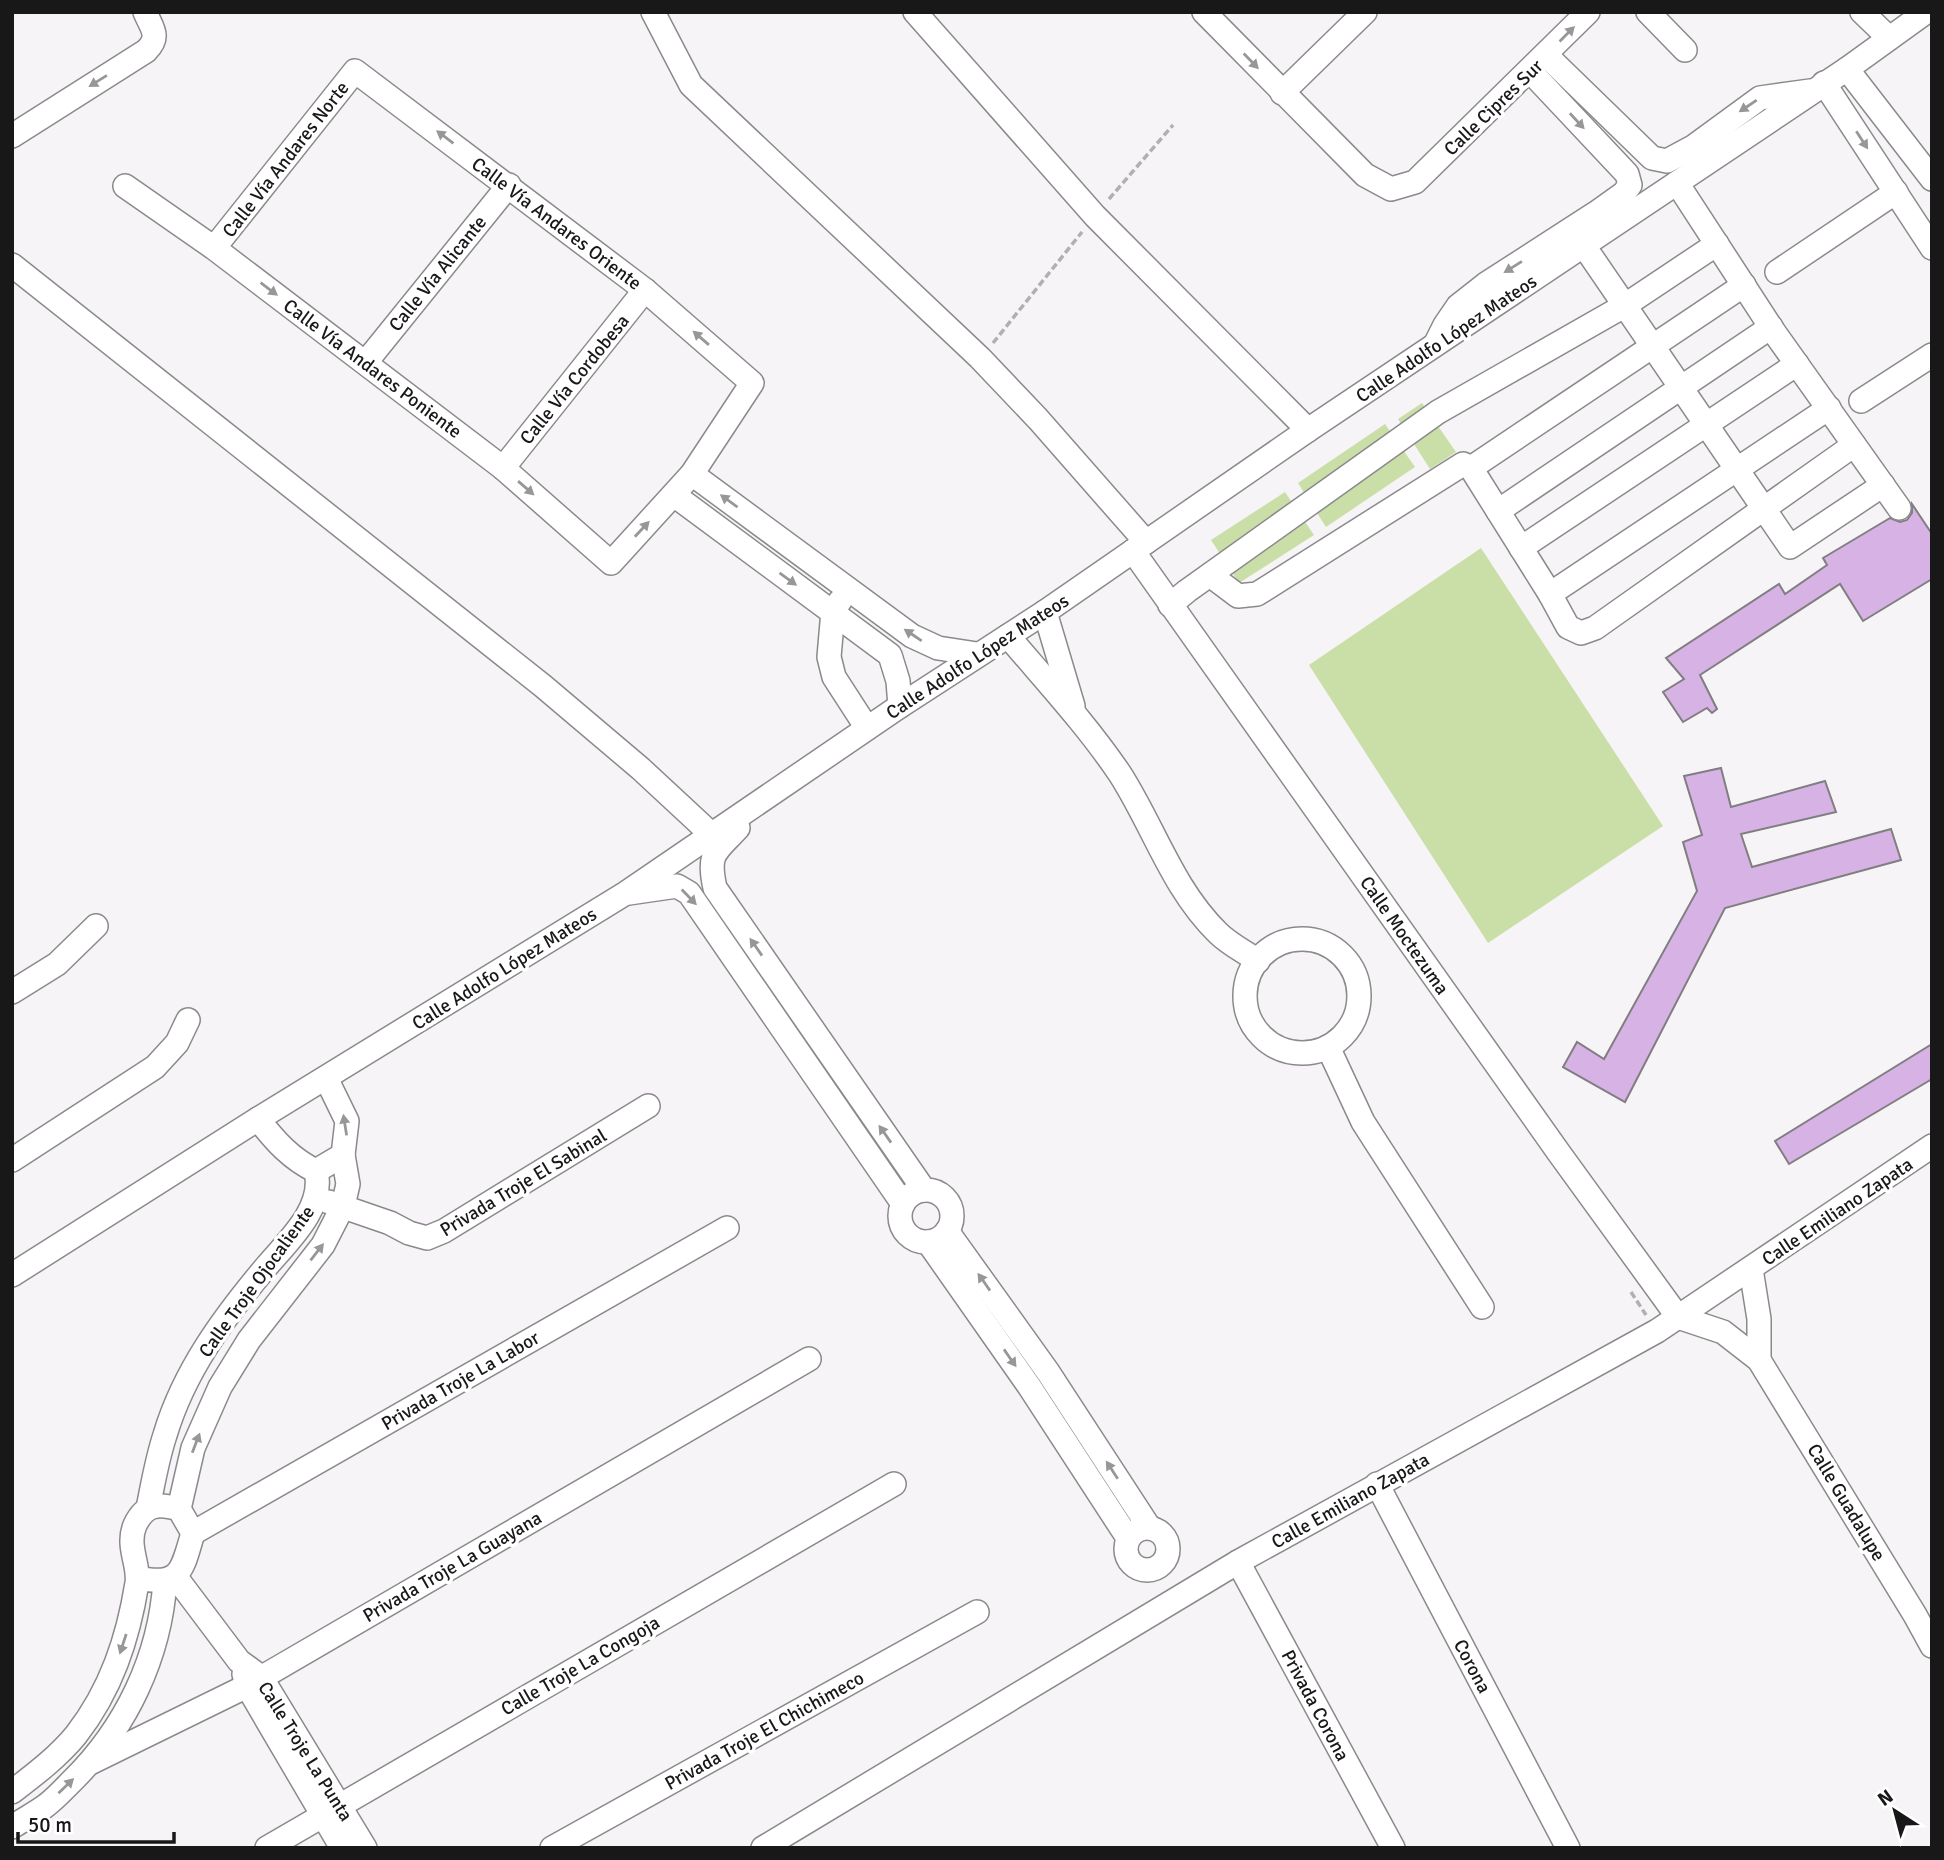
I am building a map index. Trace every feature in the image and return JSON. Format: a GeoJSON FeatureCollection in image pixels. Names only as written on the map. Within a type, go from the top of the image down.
{"type":"FeatureCollection","features":[{"type":"Feature","properties":{"kind":"street"},"geometry":{"type":"LineString","coordinates":[[12,136],[146,51],[154,43],[155,34],[145,12]]}},
{"type":"Feature","properties":{"kind":"street","name":"Calle Moctezuma"},"geometry":{"type":"LineString","coordinates":[[653,12],[691,85],[980,358],[1038,419],[1140,547],[1170,605],[1678,1317]]}},
{"type":"Feature","properties":{"kind":"street"},"geometry":{"type":"LineString","coordinates":[[915,12],[1095,216],[1308,430]]}},
{"type":"Feature","properties":{"kind":"street"},"geometry":{"type":"LineString","coordinates":[[1204,12],[1282,93],[1365,12]]}},
{"type":"Feature","properties":{"kind":"street","name":"Calle Cipres Sur"},"geometry":{"type":"LineString","coordinates":[[1282,93],[1365,175],[1391,189],[1415,182],[1588,12]]}},
{"type":"Feature","properties":{"kind":"street"},"geometry":{"type":"LineString","coordinates":[[1648,12],[1685,50]]}},
{"type":"Feature","properties":{"kind":"street"},"geometry":{"type":"LineString","coordinates":[[1862,12],[1889,38]]}},
{"type":"Feature","properties":{"kind":"street","name":"Calle Adolfo López Mateos"},"geometry":{"type":"LineString","coordinates":[[12,1275],[258,1119],[626,893],[977,654],[1045,612],[1308,430],[1847,69],[1926,12]]}},
{"type":"Feature","properties":{"kind":"street"},"geometry":{"type":"LineString","coordinates":[[1538,63],[1653,158],[1667,161],[1693,147],[1760,98],[1819,87],[1896,192],[1932,248]]}},
{"type":"Feature","properties":{"kind":"street"},"geometry":{"type":"LineString","coordinates":[[1435,346],[1445,324],[1458,306],[1596,213],[1624,193],[1630,185],[1627,174],[1538,63]]}},
{"type":"Feature","properties":{"kind":"street"},"geometry":{"type":"LineString","coordinates":[[1847,69],[1932,178]]}},
{"type":"Feature","properties":{"kind":"street","name":"Calle Vía Andares Oriente"},"geometry":{"type":"LineString","coordinates":[[355,71],[645,290],[752,383],[692,474]]}},
{"type":"Feature","properties":{"kind":"street","name":"Calle Vía Andares Norte"},"geometry":{"type":"LineString","coordinates":[[214,248],[355,71]]}},
{"type":"Feature","properties":{"kind":"street"},"geometry":{"type":"LineString","coordinates":[[1677,183],[1771,327],[1899,508]]}},
{"type":"Feature","properties":{"kind":"street","name":"Calle Vía Alicante"},"geometry":{"type":"LineString","coordinates":[[366,362],[509,185]]}},
{"type":"Feature","properties":{"kind":"street","name":"Calle Vía Andares Poniente"},"geometry":{"type":"LineString","coordinates":[[125,187],[214,248],[366,362],[503,468],[611,563],[674,495]]}},
{"type":"Feature","properties":{"kind":"street"},"geometry":{"type":"LineString","coordinates":[[1777,272],[1896,192]]}},
{"type":"Feature","properties":{"kind":"street"},"geometry":{"type":"LineString","coordinates":[[1170,605],[1438,412],[1624,306],[1717,244]]}},
{"type":"Feature","properties":{"kind":"street"},"geometry":{"type":"LineString","coordinates":[[1584,246],[1790,547],[1883,485]]}},
{"type":"Feature","properties":{"kind":"street"},"geometry":{"type":"LineString","coordinates":[[12,265],[543,685],[641,769],[711,834]]}},
{"type":"Feature","properties":{"kind":"street"},"geometry":{"type":"LineString","coordinates":[[1471,468],[1744,285]]}},
{"type":"Feature","properties":{"kind":"street","name":"Calle Vía Cordobesa"},"geometry":{"type":"LineString","coordinates":[[503,468],[645,290]]}},
{"type":"Feature","properties":{"kind":"street"},"geometry":{"type":"LineString","coordinates":[[1498,511],[1771,327]]}},
{"type":"Feature","properties":{"kind":"street"},"geometry":{"type":"LineString","coordinates":[[1861,401],[1932,355]]}},
{"type":"Feature","properties":{"kind":"street"},"geometry":{"type":"LineString","coordinates":[[1521,548],[1797,364]]}},
{"type":"Feature","properties":{"kind":"street"},"geometry":{"type":"LineString","coordinates":[[1550,594],[1829,408]]}},
{"type":"Feature","properties":{"kind":"street"},"geometry":{"type":"LineString","coordinates":[[1210,575],[1238,596],[1257,594],[1463,464],[1471,468],[1569,627],[1581,633],[1595,628],[1854,445]]}},
{"type":"Feature","properties":{"kind":"street"},"geometry":{"type":"LineString","coordinates":[[900,706],[898,681],[890,655],[674,495],[692,474],[912,636],[938,648],[977,654]]}},
{"type":"Feature","properties":{"kind":"street"},"geometry":{"type":"LineString","coordinates":[[850,589],[833,611],[829,657],[834,677],[867,728]]}},
{"type":"Feature","properties":{"kind":"street"},"geometry":{"type":"LineString","coordinates":[[1045,612],[1077,718]]}},
{"type":"Feature","properties":{"kind":"street"},"geometry":{"type":"LineString","coordinates":[[1008,636],[1111,761],[1134,797],[1187,897],[1219,935],[1258,961]]}},
{"type":"Feature","properties":{"kind":"street"},"geometry":{"type":"LineString","coordinates":[[748,809],[737,830],[718,846],[710,867],[715,888],[924,1190]]}},
{"type":"Feature","properties":{"kind":"street"},"geometry":{"type":"LineString","coordinates":[[626,893],[677,886],[689,893],[902,1204],[900,1220],[906,1234],[920,1242],[937,1236],[952,1215],[946,1200],[939,1194],[924,1190],[915,1193],[902,1204]]}},
{"type":"Feature","properties":{"kind":"street"},"geometry":{"type":"LineString","coordinates":[[12,992],[57,964],[96,926]]}},
{"type":"Feature","properties":{"kind":"street"},"geometry":{"type":"LineString","coordinates":[[1305,939],[1323,943],[1339,952],[1351,966],[1358,983],[1359,1001],[1355,1019],[1344,1036],[1328,1047],[1310,1053],[1291,1053],[1273,1045],[1258,1033],[1249,1017],[1245,997],[1248,978],[1258,961],[1271,949],[1287,942],[1305,939]]}},
{"type":"Feature","properties":{"kind":"street"},"geometry":{"type":"LineString","coordinates":[[12,1160],[155,1067],[177,1043],[188,1020]]}},
{"type":"Feature","properties":{"kind":"street"},"geometry":{"type":"LineString","coordinates":[[1328,1047],[1363,1122],[1482,1307]]}},
{"type":"Feature","properties":{"kind":"street"},"geometry":{"type":"LineString","coordinates":[[806,1064],[827,1050]]}},
{"type":"Feature","properties":{"kind":"street","name":"Calle Troje Ojocaliente"},"geometry":{"type":"LineString","coordinates":[[178,1509],[193,1448],[220,1387],[249,1340],[323,1245],[343,1206],[348,1184],[343,1155],[347,1143],[347,1121],[326,1078]]}},
{"type":"Feature","properties":{"kind":"street","name":"Privada Troje El Sabinal"},"geometry":{"type":"LineString","coordinates":[[316,1199],[343,1206],[427,1238],[444,1231],[648,1107]]}},
{"type":"Feature","properties":{"kind":"street"},"geometry":{"type":"LineString","coordinates":[[258,1119],[298,1162],[316,1171],[343,1155]]}},
{"type":"Feature","properties":{"kind":"street","name":"Calle Emiliano Zapata"},"geometry":{"type":"LineString","coordinates":[[763,1848],[1238,1562],[1678,1317],[1932,1146]]}},
{"type":"Feature","properties":{"kind":"street","name":"Calle Troje Ojocaliente"},"geometry":{"type":"LineString","coordinates":[[148,1508],[165,1434],[186,1383],[205,1347],[221,1325],[298,1230],[316,1199],[319,1184],[316,1171]]}},
{"type":"Feature","properties":{"kind":"street","name":"Privada Troje La Labor"},"geometry":{"type":"LineString","coordinates":[[193,1533],[727,1228]]}},
{"type":"Feature","properties":{"kind":"street"},"geometry":{"type":"LineString","coordinates":[[937,1236],[1149,1527],[1163,1534],[1168,1547],[1165,1561],[1160,1566],[1146,1570],[1132,1565],[1126,1552],[1128,1538],[1039,1379]]}},
{"type":"Feature","properties":{"kind":"street"},"geometry":{"type":"LineString","coordinates":[[1751,1269],[1759,1319],[1759,1360]]}},
{"type":"Feature","properties":{"kind":"street","name":"Calle Guadalupe"},"geometry":{"type":"LineString","coordinates":[[1678,1317],[1723,1332],[1759,1360],[1932,1646]]}},
{"type":"Feature","properties":{"kind":"street","name":"Privada Troje La Guayana"},"geometry":{"type":"LineString","coordinates":[[90,1763],[254,1681],[810,1359]]}},
{"type":"Feature","properties":{"kind":"street","name":"Calle Troje La Congoja"},"geometry":{"type":"LineString","coordinates":[[267,1848],[894,1484]]}},
{"type":"Feature","properties":{"kind":"street","name":"Corona"},"geometry":{"type":"LineString","coordinates":[[1377,1484],[1568,1848]]}},
{"type":"Feature","properties":{"kind":"street"},"geometry":{"type":"LineString","coordinates":[[12,1792],[74,1737],[102,1697],[124,1646],[138,1578],[132,1543],[135,1526],[148,1508],[162,1504],[178,1509],[193,1533],[185,1559],[170,1579],[146,1672],[119,1724],[90,1763],[46,1805],[12,1827]]}},
{"type":"Feature","properties":{"kind":"street"},"geometry":{"type":"LineString","coordinates":[[1128,1538],[1137,1530],[1149,1527]]}},
{"type":"Feature","properties":{"kind":"street","name":"Privada Corona"},"geometry":{"type":"LineString","coordinates":[[1238,1562],[1393,1848]]}},
{"type":"Feature","properties":{"kind":"street"},"geometry":{"type":"LineString","coordinates":[[138,1578],[170,1579]]}},
{"type":"Feature","properties":{"kind":"street","name":"Calle Troje La Punta"},"geometry":{"type":"LineString","coordinates":[[170,1579],[254,1681],[332,1809],[365,1848]]}},
{"type":"Feature","properties":{"kind":"street","name":"Privada Troje El Chichimeco"},"geometry":{"type":"LineString","coordinates":[[552,1848],[976,1612]]}},
{"type":"Feature","properties":{"kind":"street","name":"Calle Troje La Punta"},"geometry":{"type":"LineString","coordinates":[[332,1809],[342,1848]]}},
{"type":"Feature","properties":{"kind":"path"},"geometry":{"type":"LineString","coordinates":[[980,358],[1173,125]]}},
{"type":"Feature","properties":{"kind":"green space"},"geometry":{"type":"Polygon","coordinates":[[[1422,403],[1456,452],[1430,469],[1398,419],[1422,403]]]}},
{"type":"Feature","properties":{"kind":"green space"},"geometry":{"type":"Polygon","coordinates":[[[1385,424],[1415,467],[1326,527],[1298,483],[1385,424]]]}},
{"type":"Feature","properties":{"kind":"green space"},"geometry":{"type":"Polygon","coordinates":[[[1285,492],[1314,535],[1239,583],[1211,540],[1285,492]]]}},
{"type":"Feature","properties":{"kind":"green space"},"geometry":{"type":"Polygon","coordinates":[[[1481,548],[1663,826],[1488,943],[1309,665],[1481,548]]]}},
{"type":"Feature","properties":{"kind":"building"},"geometry":{"type":"Polygon","coordinates":[[[1912,504],[1932,534],[1932,579],[1863,621],[1840,584],[1700,675],[1717,709],[1712,713],[1707,708],[1683,722],[1663,692],[1684,679],[1666,658],[1779,584],[1785,594],[1827,565],[1823,558],[1890,518],[1900,522],[1907,520],[1912,513],[1912,504]]]}},
{"type":"Feature","properties":{"kind":"building"},"geometry":{"type":"Polygon","coordinates":[[[1721,768],[1731,807],[1825,781],[1836,812],[1741,834],[1752,867],[1891,829],[1901,860],[1725,908],[1625,1102],[1563,1067],[1577,1042],[1604,1059],[1697,891],[1683,842],[1702,835],[1684,776],[1721,768]]]}},
{"type":"Feature","properties":{"kind":"building"},"geometry":{"type":"Polygon","coordinates":[[[1932,1044],[1932,1079],[1789,1164],[1775,1141],[1932,1044]]]}}]}
